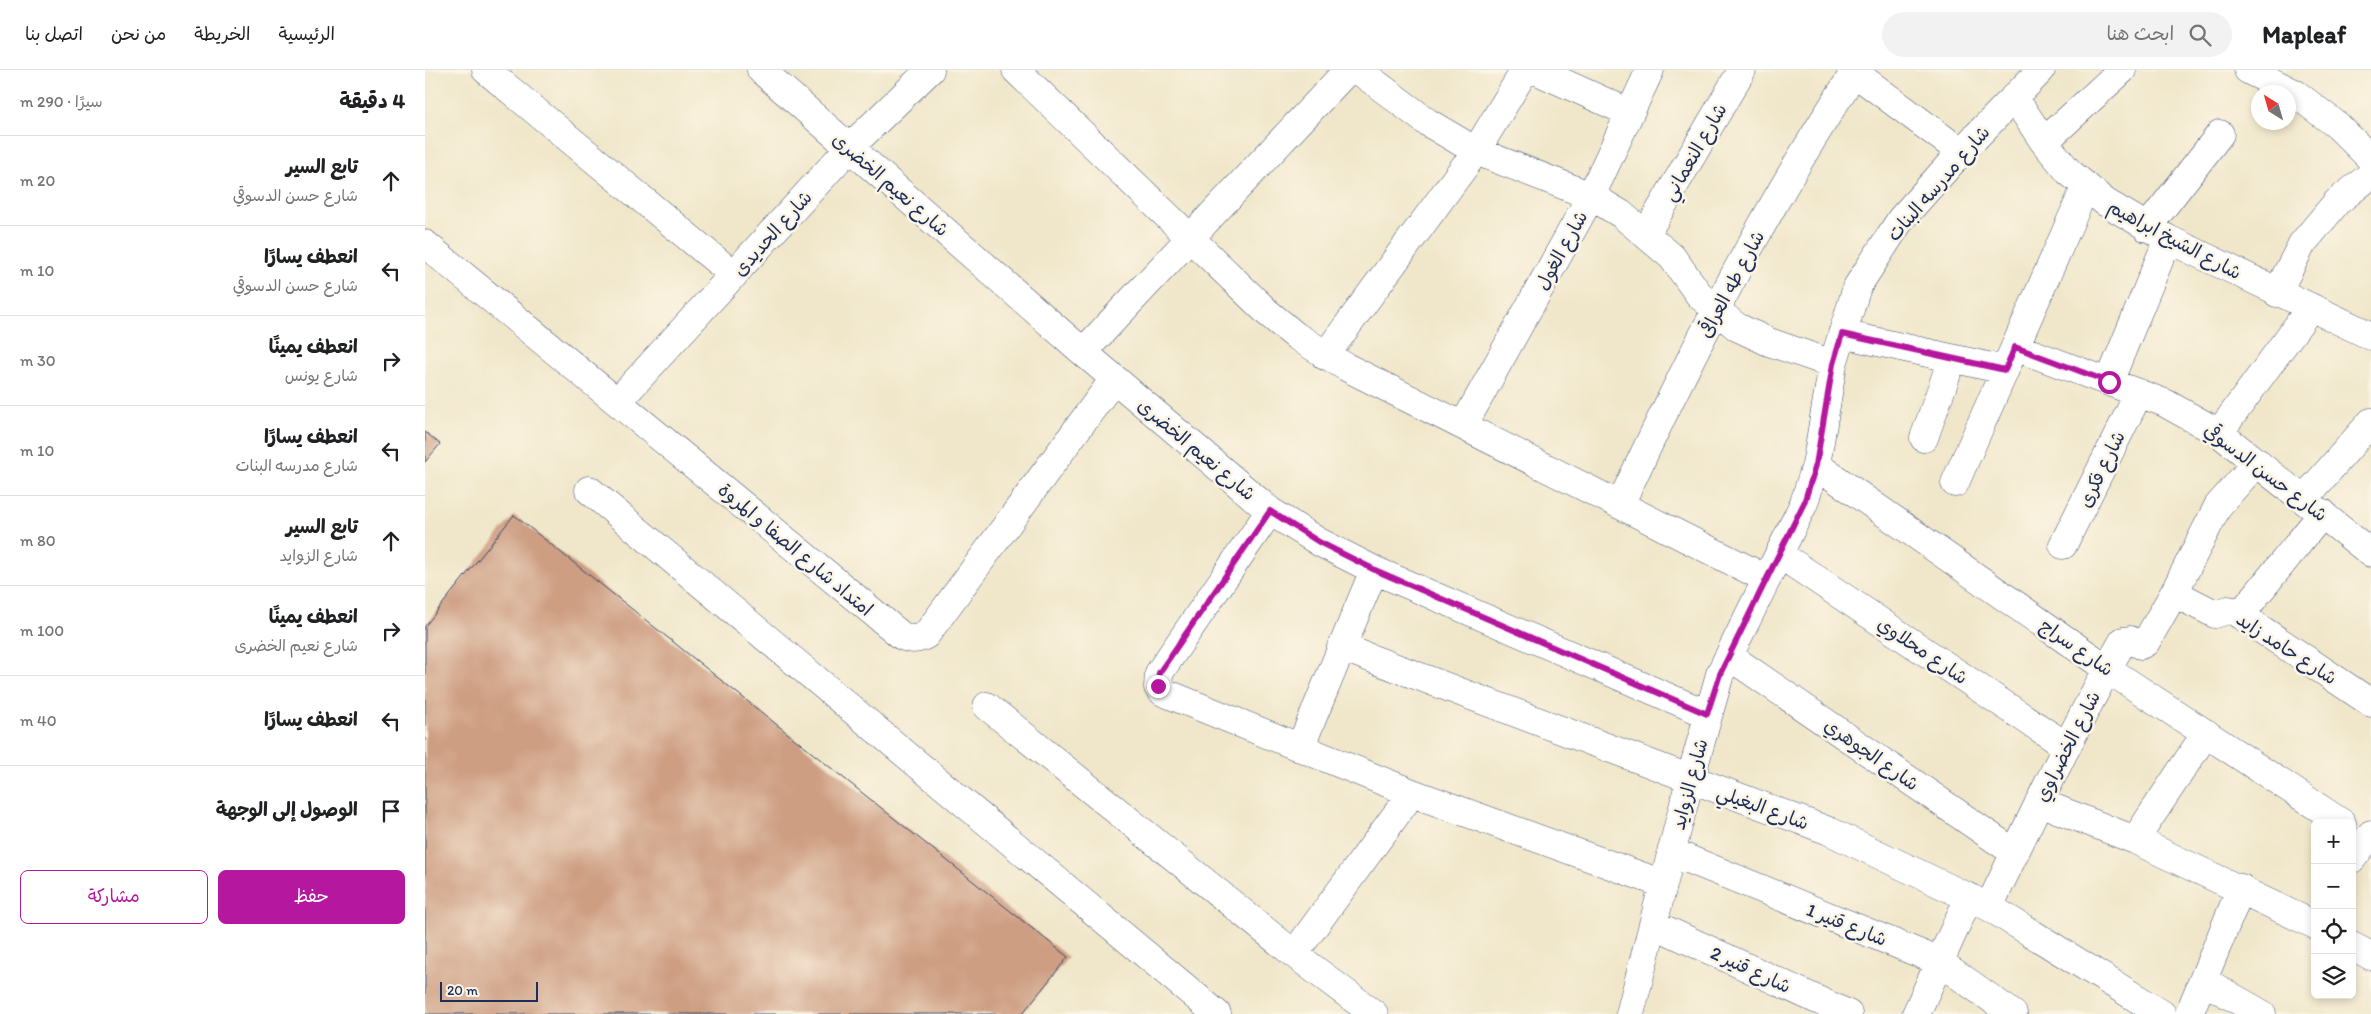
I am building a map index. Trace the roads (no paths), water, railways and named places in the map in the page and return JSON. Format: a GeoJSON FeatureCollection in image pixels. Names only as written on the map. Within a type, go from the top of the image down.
{"type":"FeatureCollection","features":[{"type":"Feature","properties":{"kind":"street"},"geometry":{"type":"LineString","coordinates":[[486,70],[733,276]]}},
{"type":"Feature","properties":{"kind":"street","name":"شارع نعيم الخضرى"},"geometry":{"type":"LineString","coordinates":[[761,70],[1114,379],[1270,511],[1319,542],[1375,570],[1707,714]]}},
{"type":"Feature","properties":{"kind":"street","name":"شارع الحديدى"},"geometry":{"type":"LineString","coordinates":[[618,401],[849,147],[929,70]]}},
{"type":"Feature","properties":{"kind":"street"},"geometry":{"type":"LineString","coordinates":[[1016,70],[1268,313],[1325,356],[1767,579]]}},
{"type":"Feature","properties":{"kind":"street"},"geometry":{"type":"LineString","coordinates":[[1083,352],[1189,237],[1348,70]]}},
{"type":"Feature","properties":{"kind":"street"},"geometry":{"type":"LineString","coordinates":[[1358,70],[1427,122],[1477,151],[1591,196],[1621,214],[1672,257],[1700,296],[1737,327],[1769,342],[1833,364]]}},
{"type":"Feature","properties":{"kind":"street"},"geometry":{"type":"LineString","coordinates":[[1325,356],[1477,151],[1525,70]]}},
{"type":"Feature","properties":{"kind":"street"},"geometry":{"type":"LineString","coordinates":[[1535,70],[1631,113]]}},
{"type":"Feature","properties":{"kind":"street","name":"شارع الغول"},"geometry":{"type":"LineString","coordinates":[[1463,426],[1591,196],[1650,70]]}},
{"type":"Feature","properties":{"kind":"street","name":"شارع النعماني"},"geometry":{"type":"LineString","coordinates":[[1646,234],[1742,70]]}},
{"type":"Feature","properties":{"kind":"street","name":"شارع مدرسه البنات"},"geometry":{"type":"LineString","coordinates":[[1833,364],[1857,287],[1901,219],[1961,152],[2041,70]]}},
{"type":"Feature","properties":{"kind":"street"},"geometry":{"type":"LineString","coordinates":[[2044,142],[2122,70]]}},
{"type":"Feature","properties":{"kind":"street"},"geometry":{"type":"LineString","coordinates":[[2249,70],[2296,94],[2337,126],[2371,159]]}},
{"type":"Feature","properties":{"kind":"street"},"geometry":{"type":"LineString","coordinates":[[1854,71],[1961,152]]}},
{"type":"Feature","properties":{"kind":"street","name":"شارع طه العراقى"},"geometry":{"type":"LineString","coordinates":[[1621,506],[1666,407],[1715,309],[1782,190],[1854,71]]}},
{"type":"Feature","properties":{"kind":"street","name":"شارع الشيخ ابراهيم"},"geometry":{"type":"LineString","coordinates":[[2014,97],[2044,142],[2069,172],[2105,202],[2158,234],[2277,293],[2371,336]]}},
{"type":"Feature","properties":{"kind":"street"},"geometry":{"type":"LineString","coordinates":[[2109,382],[2158,234],[2220,134]]}},
{"type":"Feature","properties":{"kind":"street"},"geometry":{"type":"LineString","coordinates":[[2277,293],[2302,244],[2337,202],[2371,175]]}},
{"type":"Feature","properties":{"kind":"street"},"geometry":{"type":"LineString","coordinates":[[1955,484],[2086,186]]}},
{"type":"Feature","properties":{"kind":"street","name":"امتداد شارع الصفا و المروة"},"geometry":{"type":"LineString","coordinates":[[425,244],[902,636],[910,640],[926,635],[1114,379]]}},
{"type":"Feature","properties":{"kind":"street"},"geometry":{"type":"LineString","coordinates":[[2219,433],[2311,307]]}},
{"type":"Feature","properties":{"kind":"street","name":"شارع حسن الدسوقي"},"geometry":{"type":"LineString","coordinates":[[1842,334],[1953,359],[2010,358],[2109,382],[2165,403],[2219,433],[2371,553]]}},
{"type":"Feature","properties":{"kind":"street"},"geometry":{"type":"LineString","coordinates":[[1923,438],[1953,359]]}},
{"type":"Feature","properties":{"kind":"street","name":"شارع الزوايد"},"geometry":{"type":"LineString","coordinates":[[1630,1014],[1707,714],[1720,674],[1804,503],[1816,465],[1833,364]]}},
{"type":"Feature","properties":{"kind":"street","name":"شارع فكرى"},"geometry":{"type":"LineString","coordinates":[[2063,545],[2139,393]]}},
{"type":"Feature","properties":{"kind":"street"},"geometry":{"type":"LineString","coordinates":[[2240,615],[2371,422]]}},
{"type":"Feature","properties":{"kind":"street","name":"شارع الخضراوي"},"geometry":{"type":"LineString","coordinates":[[1916,1014],[1938,961],[2015,853],[2066,746],[2123,641],[2131,640],[2141,645],[2145,642],[2174,593],[2218,506],[2257,462]]}},
{"type":"Feature","properties":{"kind":"street","name":"شارع سراج"},"geometry":{"type":"LineString","coordinates":[[1816,465],[2107,668],[2335,819]]}},
{"type":"Feature","properties":{"kind":"street"},"geometry":{"type":"LineString","coordinates":[[589,490],[1217,1014]]}},
{"type":"Feature","properties":{"kind":"street"},"geometry":{"type":"LineString","coordinates":[[1270,511],[1159,673],[1157,680],[1163,692],[1412,793],[1663,884]]}},
{"type":"Feature","properties":{"kind":"street","name":"شارع محلاوي"},"geometry":{"type":"LineString","coordinates":[[1779,554],[2066,746]]}},
{"type":"Feature","properties":{"kind":"street"},"geometry":{"type":"LineString","coordinates":[[1300,748],[1375,570]]}},
{"type":"Feature","properties":{"kind":"street","name":"شارع حامد زايد"},"geometry":{"type":"LineString","coordinates":[[2174,593],[2215,614],[2228,610],[2240,615],[2371,703]]}},
{"type":"Feature","properties":{"kind":"street","name":"شارع البغيلي"},"geometry":{"type":"LineString","coordinates":[[1341,647],[1689,780],[1829,830],[1979,902],[2162,1014]]}},
{"type":"Feature","properties":{"kind":"street","name":"شارع الجوهري"},"geometry":{"type":"LineString","coordinates":[[1729,656],[2015,853]]}},
{"type":"Feature","properties":{"kind":"street"},"geometry":{"type":"LineString","coordinates":[[987,706],[1294,954],[1374,1014]]}},
{"type":"Feature","properties":{"kind":"street"},"geometry":{"type":"LineString","coordinates":[[2135,840],[2206,733]]}},
{"type":"Feature","properties":{"kind":"street"},"geometry":{"type":"LineString","coordinates":[[1294,954],[1412,793]]}},
{"type":"Feature","properties":{"kind":"street"},"geometry":{"type":"LineString","coordinates":[[2039,802],[2135,840],[2311,918]]}},
{"type":"Feature","properties":{"kind":"street","name":"شارع قنير 1"},"geometry":{"type":"LineString","coordinates":[[1671,852],[1938,961],[2013,1014]]}},
{"type":"Feature","properties":{"kind":"street"},"geometry":{"type":"LineString","coordinates":[[2189,1014],[2241,888]]}},
{"type":"Feature","properties":{"kind":"street","name":"شارع قنير 2"},"geometry":{"type":"LineString","coordinates":[[1653,924],[1848,1014]]}},
{"type":"Feature","properties":{"kind":"street"},"geometry":{"type":"LineString","coordinates":[[2356,948],[2371,956]]}},
{"type":"Feature","properties":{"kind":"street"},"geometry":{"type":"LineString","coordinates":[[2204,981],[2262,1014]]}}]}
